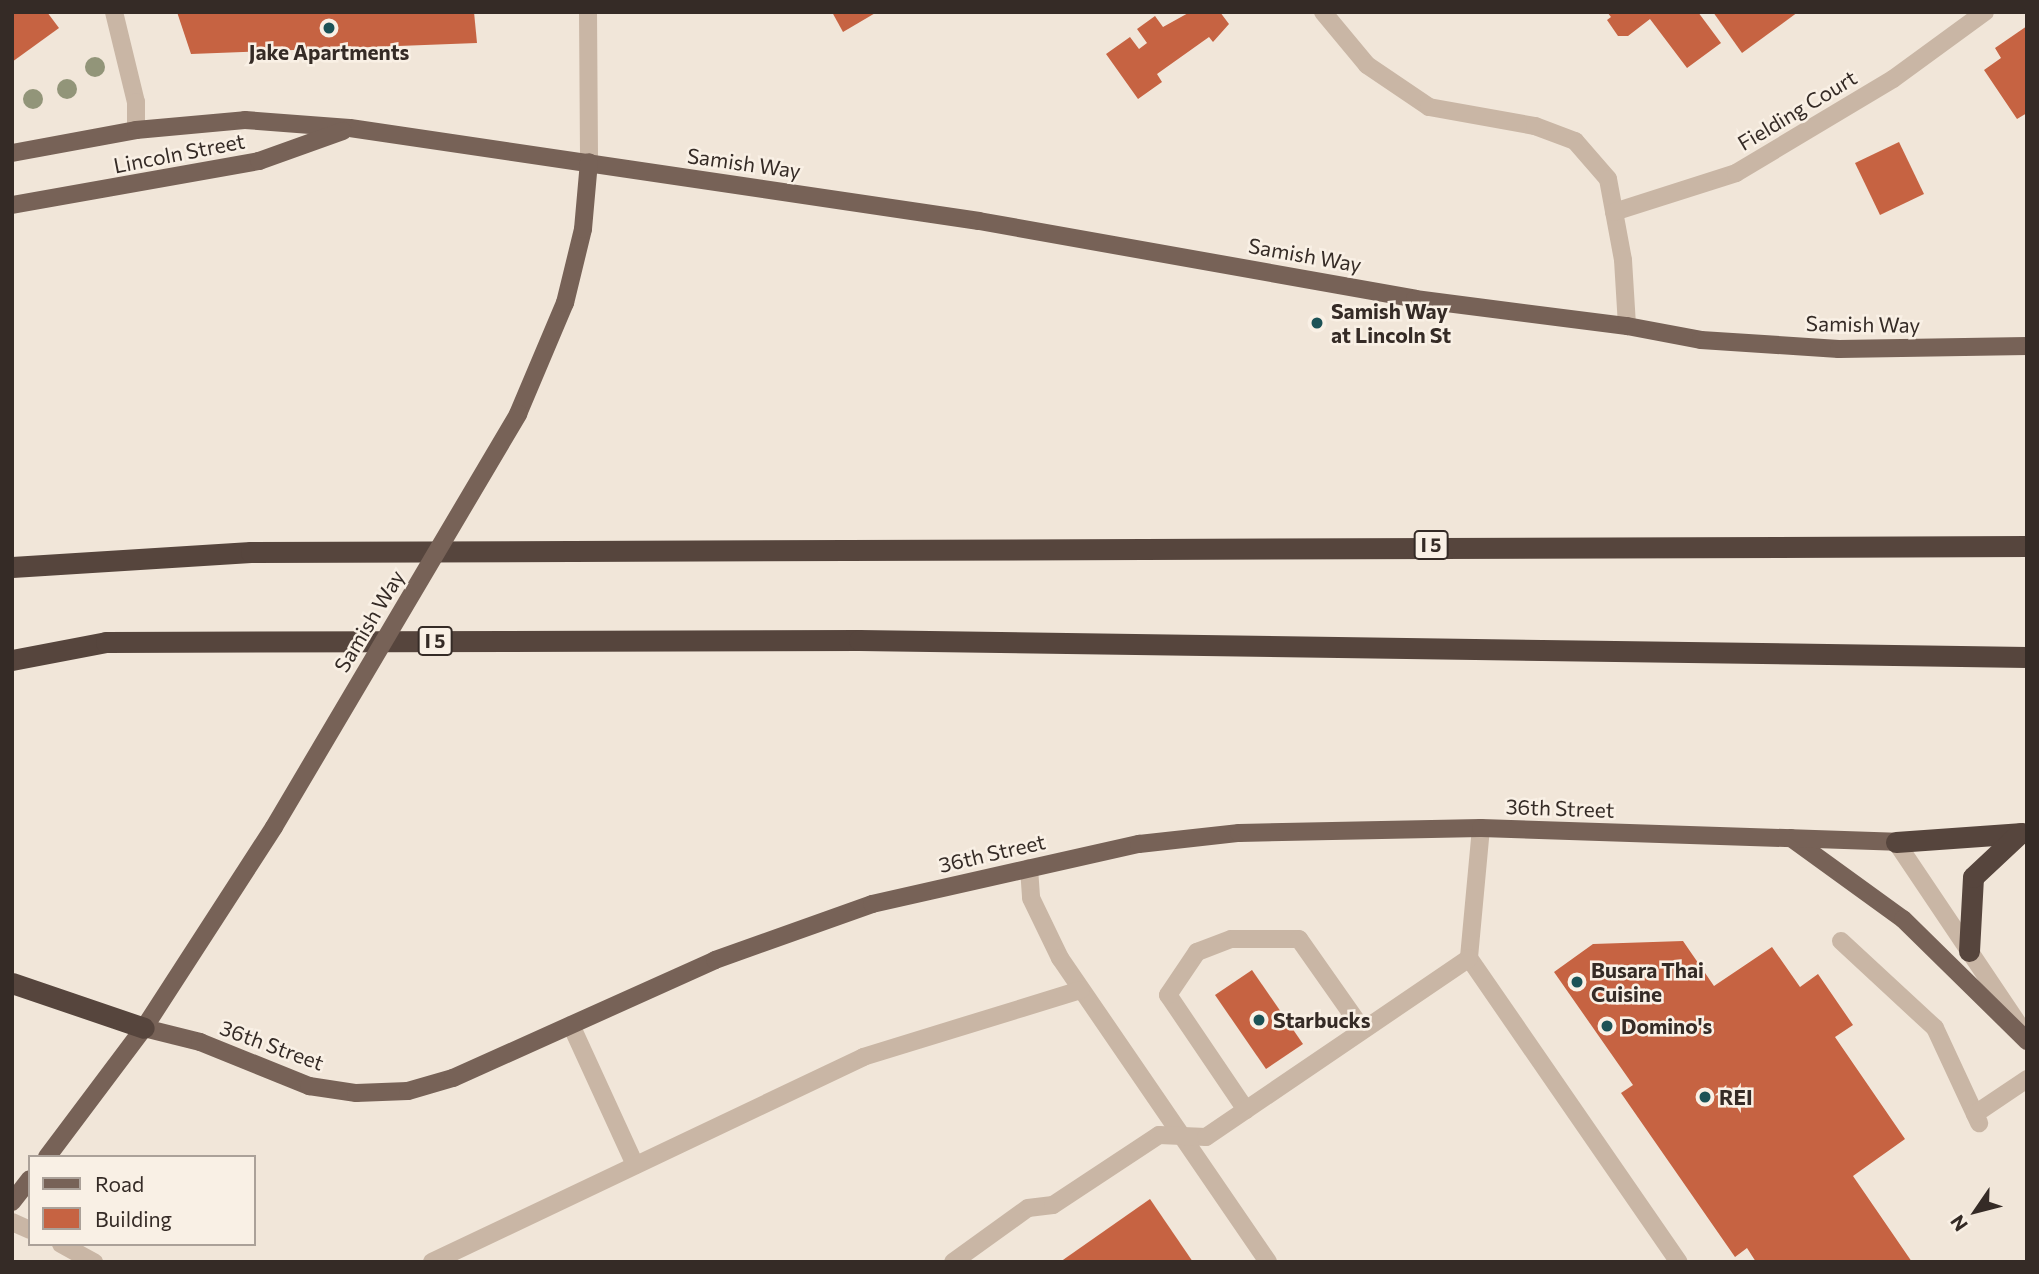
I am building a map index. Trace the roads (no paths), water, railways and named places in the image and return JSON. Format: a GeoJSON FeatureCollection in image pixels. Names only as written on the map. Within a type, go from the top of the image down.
{"type":"FeatureCollection","features":[{"type":"Feature","properties":{"kind":"highway","name":"I 5"},"geometry":{"type":"LineString","coordinates":[[12,567],[265,552],[2027,545]]}},
{"type":"Feature","properties":{"kind":"highway","name":"I 5"},"geometry":{"type":"LineString","coordinates":[[12,660],[106,642],[803,640],[2027,657]]}},
{"type":"Feature","properties":{"kind":"highway"},"geometry":{"type":"LineString","coordinates":[[1896,842],[2024,833]]}},
{"type":"Feature","properties":{"kind":"highway"},"geometry":{"type":"LineString","coordinates":[[1969,951],[1973,877],[2024,833]]}},
{"type":"Feature","properties":{"kind":"highway"},"geometry":{"type":"LineString","coordinates":[[12,983],[144,1028]]}},
{"type":"Feature","properties":{"kind":"main road","name":"Lincoln Street"},"geometry":{"type":"LineString","coordinates":[[12,153],[136,130],[245,120],[350,128],[589,162]]}},
{"type":"Feature","properties":{"kind":"main road","name":"Lincoln Street"},"geometry":{"type":"LineString","coordinates":[[12,205],[258,162],[350,128]]}},
{"type":"Feature","properties":{"kind":"main road","name":"Samish Way"},"geometry":{"type":"LineString","coordinates":[[49,1155],[144,1028],[274,827],[518,414],[565,303],[583,229],[589,162],[979,221],[1415,299],[1627,326],[1701,341],[1839,349],[2027,346]]}},
{"type":"Feature","properties":{"kind":"main road","name":"36th Street"},"geometry":{"type":"LineString","coordinates":[[144,1028],[200,1042],[309,1086],[356,1093],[408,1091],[453,1078],[715,960],[872,904],[1139,844],[1239,833],[1481,828],[1896,842]]}},
{"type":"Feature","properties":{"kind":"main road"},"geometry":{"type":"LineString","coordinates":[[1790,838],[1903,919],[2027,1039]]}},
{"type":"Feature","properties":{"kind":"main road"},"geometry":{"type":"LineString","coordinates":[[12,1202],[28,1182]]}},
{"type":"Feature","properties":{"kind":"street"},"geometry":{"type":"LineString","coordinates":[[114,12],[136,102],[136,130]]}},
{"type":"Feature","properties":{"kind":"street"},"geometry":{"type":"LineString","coordinates":[[588,12],[589,162]]}},
{"type":"Feature","properties":{"kind":"street"},"geometry":{"type":"LineString","coordinates":[[1323,12],[1367,65],[1429,107],[1535,126],[1575,141],[1608,178],[1623,260],[1627,326]]}},
{"type":"Feature","properties":{"kind":"street","name":"Fielding Court"},"geometry":{"type":"LineString","coordinates":[[1614,212],[1736,173],[1894,79],[1985,12]]}},
{"type":"Feature","properties":{"kind":"street"},"geometry":{"type":"LineString","coordinates":[[1481,828],[1469,958],[1679,1262]]}},
{"type":"Feature","properties":{"kind":"street"},"geometry":{"type":"LineString","coordinates":[[1896,842],[2027,1039]]}},
{"type":"Feature","properties":{"kind":"street"},"geometry":{"type":"LineString","coordinates":[[1029,867],[1031,898],[1060,958],[1268,1262]]}},
{"type":"Feature","properties":{"kind":"street"},"geometry":{"type":"LineString","coordinates":[[1245,1110],[1168,995],[1197,952],[1231,939],[1299,939],[1363,1030]]}},
{"type":"Feature","properties":{"kind":"street"},"geometry":{"type":"LineString","coordinates":[[1841,941],[1935,1028],[1977,1119],[2027,1079]]}},
{"type":"Feature","properties":{"kind":"street"},"geometry":{"type":"LineString","coordinates":[[953,1262],[1028,1208],[1054,1205],[1158,1135],[1206,1137],[1469,958]]}},
{"type":"Feature","properties":{"kind":"street"},"geometry":{"type":"LineString","coordinates":[[432,1262],[863,1056],[1082,990]]}},
{"type":"Feature","properties":{"kind":"street"},"geometry":{"type":"LineString","coordinates":[[572,1025],[635,1165]]}},
{"type":"Feature","properties":{"kind":"street"},"geometry":{"type":"LineString","coordinates":[[12,1222],[28,1229]]}},
{"type":"Feature","properties":{"kind":"street"},"geometry":{"type":"LineString","coordinates":[[65,1246],[94,1262]]}},
{"type":"Feature","properties":{"kind":"place","name":"Jake Apartments"},"geometry":{"type":"Point","coordinates":[329,28]}},
{"type":"Feature","properties":{"kind":"place","name":"Samish Way at Lincoln St"},"geometry":{"type":"Point","coordinates":[1317,323]}},
{"type":"Feature","properties":{"kind":"place","name":"Busara Thai Cuisine"},"geometry":{"type":"Point","coordinates":[1577,982]}},
{"type":"Feature","properties":{"kind":"place","name":"Starbucks"},"geometry":{"type":"Point","coordinates":[1259,1020]}},
{"type":"Feature","properties":{"kind":"place","name":"Domino's"},"geometry":{"type":"Point","coordinates":[1607,1026]}},
{"type":"Feature","properties":{"kind":"place","name":"REI"},"geometry":{"type":"Point","coordinates":[1705,1097]}}]}
